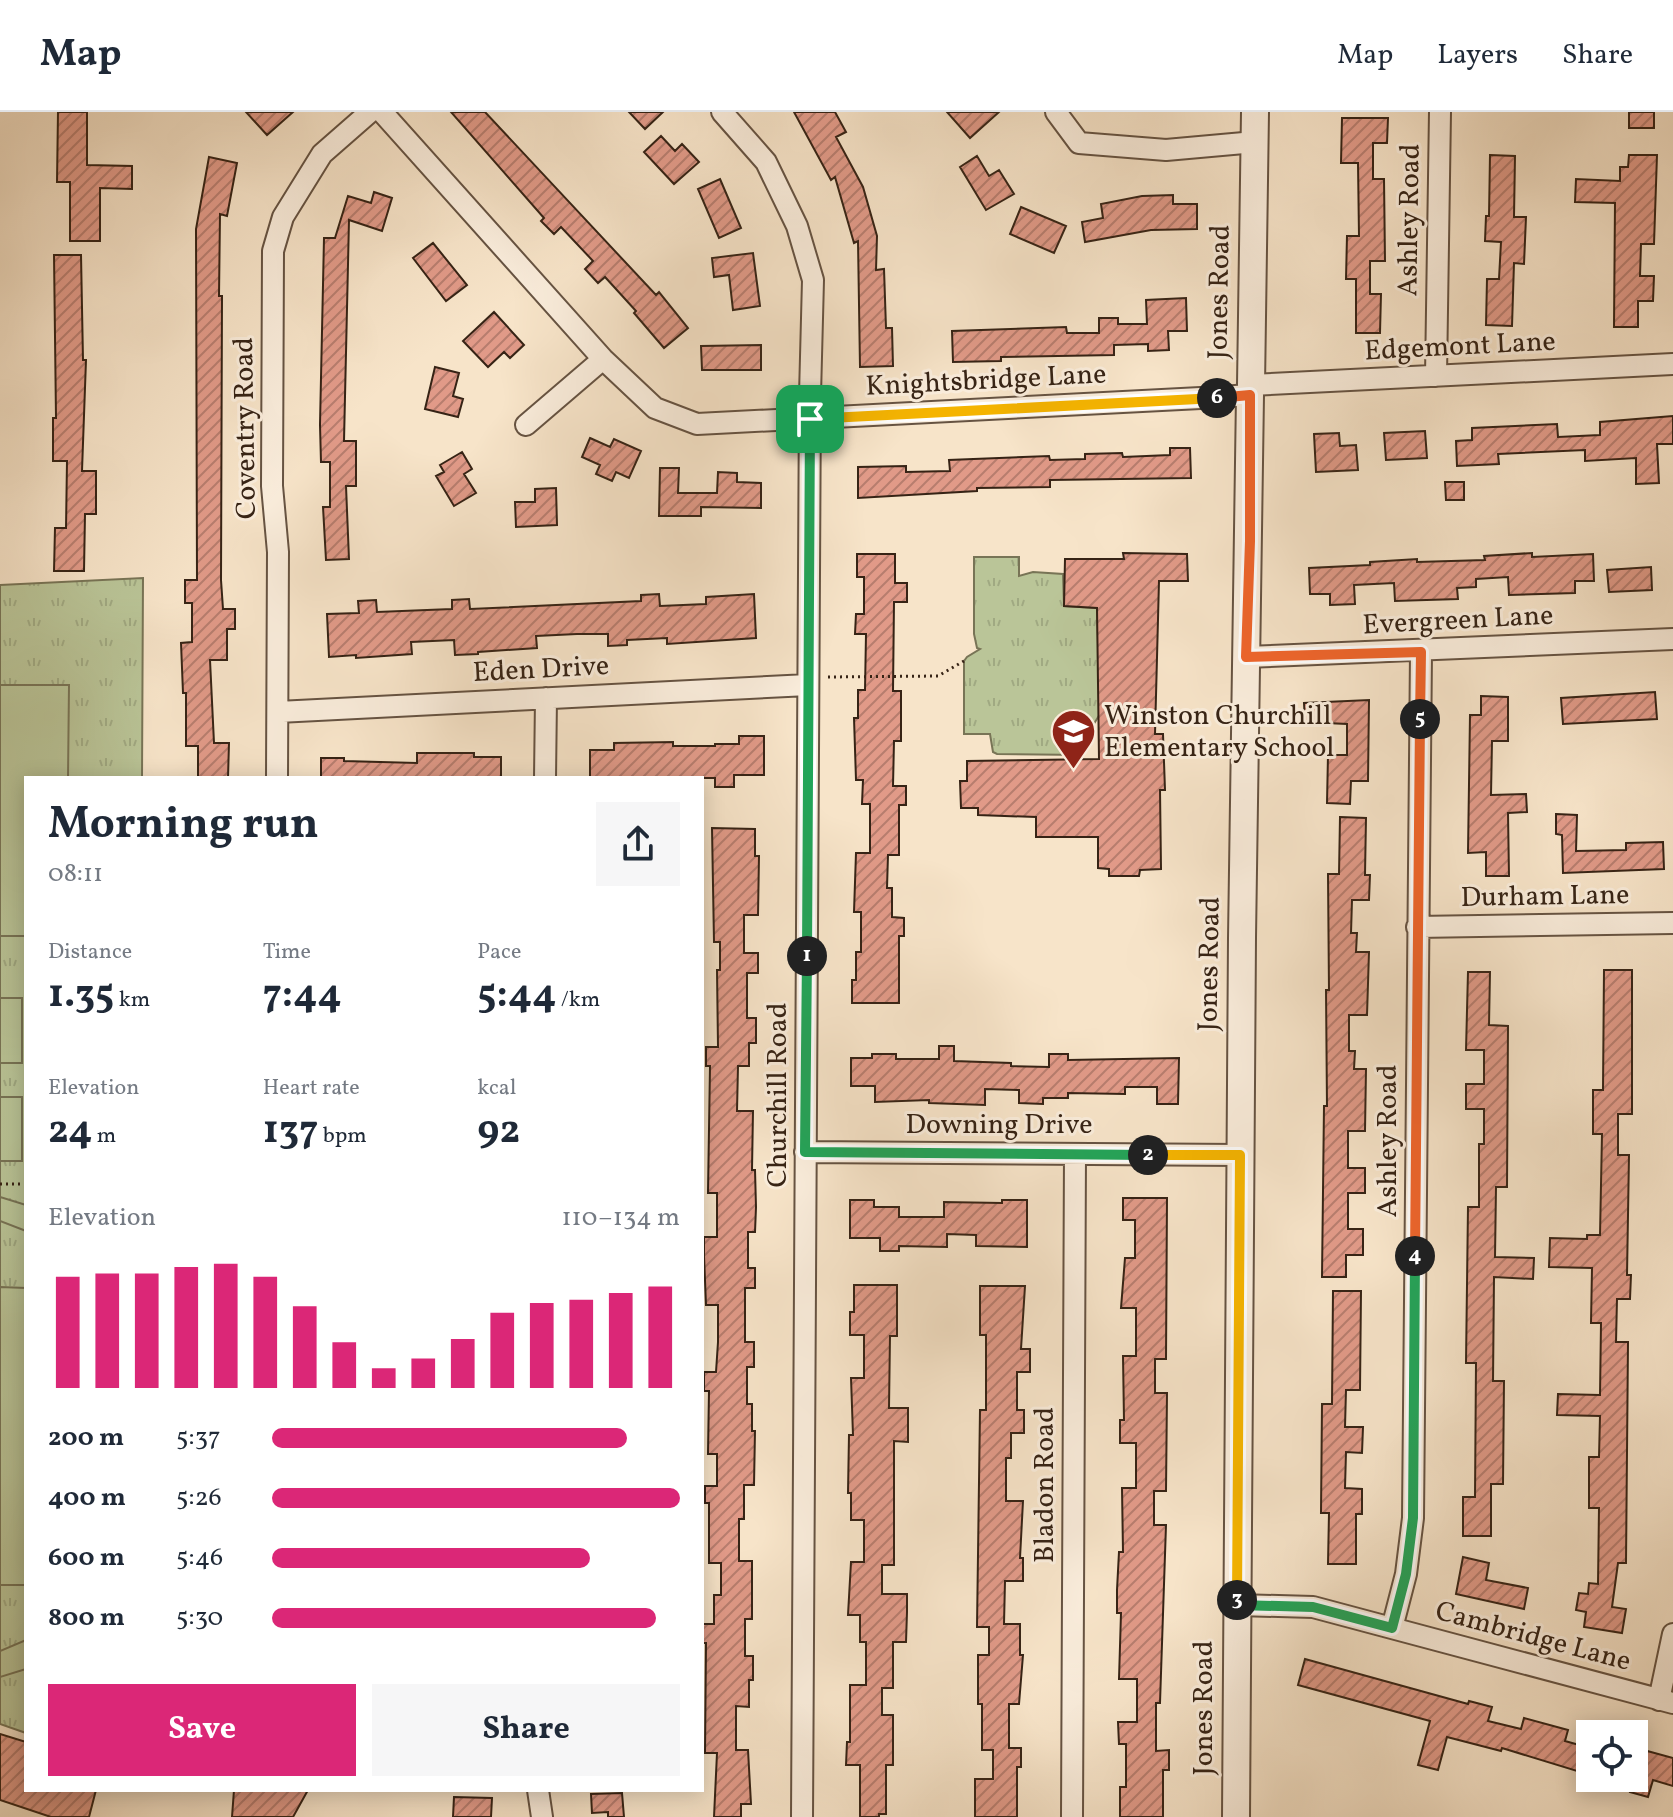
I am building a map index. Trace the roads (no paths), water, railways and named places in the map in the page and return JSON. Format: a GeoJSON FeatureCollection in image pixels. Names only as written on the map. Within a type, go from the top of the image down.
{"type":"FeatureCollection","features":[{"type":"Feature","properties":{"kind":"street","name":"Coventry Road"},"geometry":{"type":"LineString","coordinates":[[277,776],[278,552],[272,486],[273,251],[283,217],[322,154],[370,112]]}},
{"type":"Feature","properties":{"kind":"street","name":"Knightsbridge Lane"},"geometry":{"type":"LineString","coordinates":[[382,112],[603,359],[655,408],[697,424],[1251,390]]}},
{"type":"Feature","properties":{"kind":"street","name":"Churchill Road"},"geometry":{"type":"LineString","coordinates":[[722,112],[766,162],[797,226],[813,280],[802,1817]]}},
{"type":"Feature","properties":{"kind":"street"},"geometry":{"type":"LineString","coordinates":[[1056,112],[1079,143],[1166,150],[1255,142]]}},
{"type":"Feature","properties":{"kind":"street","name":"Jones Road"},"geometry":{"type":"LineString","coordinates":[[1236,1817],[1240,1155],[1255,112]]}},
{"type":"Feature","properties":{"kind":"street","name":"Ashley Road"},"geometry":{"type":"LineString","coordinates":[[1436,376],[1440,112]]}},
{"type":"Feature","properties":{"kind":"street"},"geometry":{"type":"LineString","coordinates":[[526,425],[603,359]]}},
{"type":"Feature","properties":{"kind":"street","name":"Edgemont Lane"},"geometry":{"type":"LineString","coordinates":[[1251,390],[1436,376],[1673,364]]}},
{"type":"Feature","properties":{"kind":"street","name":"Evergreen Lane"},"geometry":{"type":"LineString","coordinates":[[1246,657],[1673,639]]}},
{"type":"Feature","properties":{"kind":"street","name":"Ashley Road"},"geometry":{"type":"LineString","coordinates":[[1392,1628],[1409,1560],[1413,1518],[1421,652]]}},
{"type":"Feature","properties":{"kind":"street","name":"Eden Drive"},"geometry":{"type":"LineString","coordinates":[[278,712],[808,681]]}},
{"type":"Feature","properties":{"kind":"street"},"geometry":{"type":"LineString","coordinates":[[545,776],[546,698]]}},
{"type":"Feature","properties":{"kind":"street","name":"Durham Lane"},"geometry":{"type":"LineString","coordinates":[[1417,927],[1673,923]]}},
{"type":"Feature","properties":{"kind":"street","name":"Downing Drive"},"geometry":{"type":"LineString","coordinates":[[805,1152],[1240,1155]]}},
{"type":"Feature","properties":{"kind":"street","name":"Bladon Road"},"geometry":{"type":"LineString","coordinates":[[1072,1817],[1075,1154]]}},
{"type":"Feature","properties":{"kind":"street","name":"Cambridge Lane"},"geometry":{"type":"LineString","coordinates":[[1237,1605],[1313,1607],[1666,1702]]}},
{"type":"Feature","properties":{"kind":"street"},"geometry":{"type":"LineString","coordinates":[[1666,1702],[1673,1634]]}},
{"type":"Feature","properties":{"kind":"street"},"geometry":{"type":"LineString","coordinates":[[538,1792],[542,1817]]}},
{"type":"Feature","properties":{"kind":"place","name":"Winston Churchill Elementary School"},"geometry":{"type":"Point","coordinates":[1073,771]}}]}
